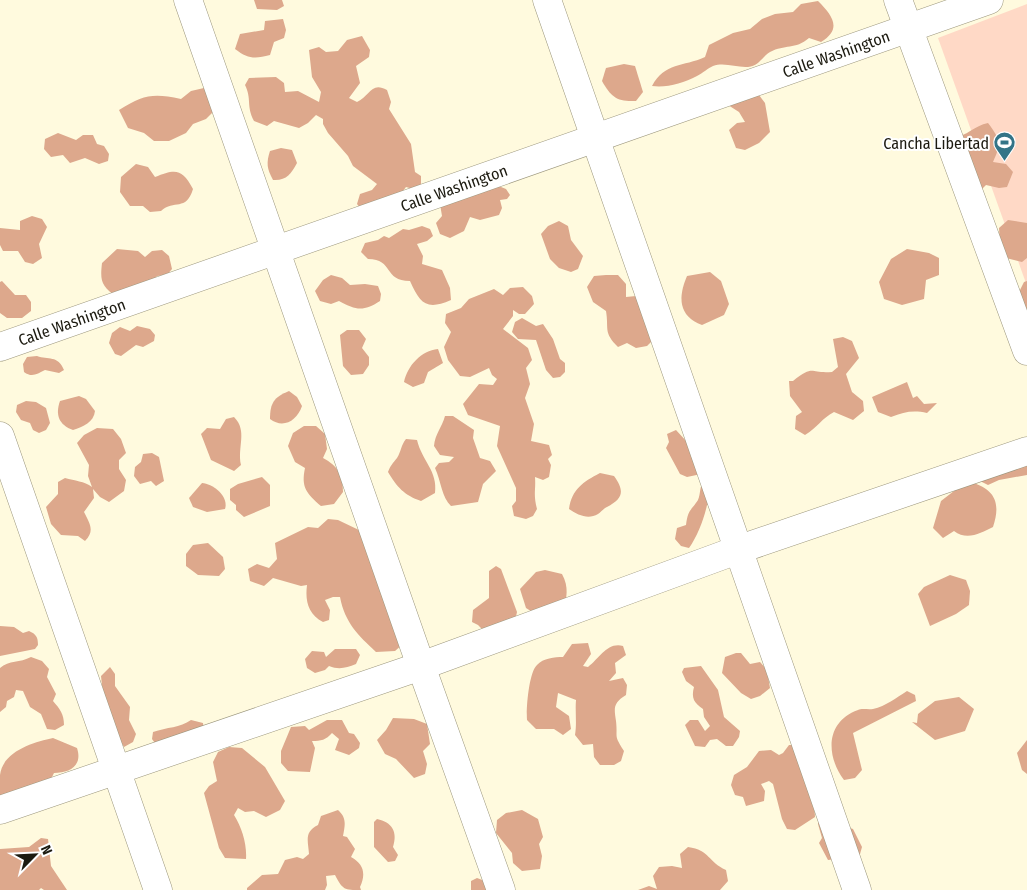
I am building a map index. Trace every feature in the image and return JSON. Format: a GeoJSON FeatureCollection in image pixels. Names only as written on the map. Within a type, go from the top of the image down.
{"type":"FeatureCollection","features":[{"type":"Feature","properties":{"kind":"street"},"geometry":{"type":"LineString","coordinates":[[188,0],[420,666],[501,890]]}},
{"type":"Feature","properties":{"kind":"street"},"geometry":{"type":"LineString","coordinates":[[547,0],[740,549],[857,890]]}},
{"type":"Feature","properties":{"kind":"street"},"geometry":{"type":"LineString","coordinates":[[898,0],[1027,351]]}},
{"type":"Feature","properties":{"kind":"street","name":"Calle Washington"},"geometry":{"type":"LineString","coordinates":[[0,347],[989,0]]}},
{"type":"Feature","properties":{"kind":"street"},"geometry":{"type":"LineString","coordinates":[[0,436],[158,890]]}},
{"type":"Feature","properties":{"kind":"street"},"geometry":{"type":"LineString","coordinates":[[0,810],[420,666],[740,549],[1027,451]]}},
{"type":"Feature","properties":{"kind":"shaded area"},"geometry":{"type":"Polygon","coordinates":[[[254,0],[282,0],[284,6],[277,10],[257,9],[254,0]]]}},
{"type":"Feature","properties":{"kind":"shaded area"},"geometry":{"type":"Polygon","coordinates":[[[818,1],[827,11],[833,22],[832,32],[821,42],[809,38],[794,46],[770,52],[752,66],[717,65],[681,83],[669,86],[652,86],[657,78],[669,69],[705,57],[709,45],[733,33],[750,29],[762,19],[775,14],[793,12],[801,4],[818,1]]]}},
{"type":"Feature","properties":{"kind":"shaded area","name":"Cancha Libertad"},"geometry":{"type":"Polygon","coordinates":[[[1027,4],[1027,286],[938,38],[1027,4]]]}},
{"type":"Feature","properties":{"kind":"shaded area"},"geometry":{"type":"Polygon","coordinates":[[[283,19],[286,30],[284,38],[274,42],[270,55],[252,57],[244,55],[235,49],[240,34],[264,30],[265,21],[283,19]]]}},
{"type":"Feature","properties":{"kind":"shaded area"},"geometry":{"type":"Polygon","coordinates":[[[362,36],[370,50],[369,57],[356,66],[360,83],[349,98],[357,102],[374,88],[387,90],[391,102],[389,109],[411,144],[415,172],[421,176],[421,187],[413,189],[406,187],[399,196],[364,213],[357,204],[360,194],[372,190],[377,184],[353,166],[348,156],[328,133],[323,124],[323,119],[316,115],[299,128],[274,121],[267,126],[254,121],[245,85],[249,78],[276,77],[284,83],[285,92],[298,91],[319,102],[321,92],[312,77],[309,50],[319,47],[326,52],[338,51],[347,40],[362,36]]]}},
{"type":"Feature","properties":{"kind":"shaded area"},"geometry":{"type":"Polygon","coordinates":[[[624,64],[635,66],[643,92],[636,101],[624,101],[615,97],[608,91],[602,81],[606,68],[624,64]]]}},
{"type":"Feature","properties":{"kind":"shaded area"},"geometry":{"type":"Polygon","coordinates":[[[204,88],[212,91],[214,111],[206,119],[193,124],[186,133],[169,141],[154,141],[144,133],[128,128],[119,110],[142,98],[163,96],[181,99],[191,91],[204,88]]]}},
{"type":"Feature","properties":{"kind":"shaded area"},"geometry":{"type":"Polygon","coordinates":[[[759,95],[765,103],[770,132],[759,143],[745,150],[736,148],[729,130],[737,123],[745,122],[739,112],[728,105],[759,95]]]}},
{"type":"Feature","properties":{"kind":"shaded area"},"geometry":{"type":"Polygon","coordinates":[[[988,123],[997,137],[999,146],[993,162],[1006,164],[1013,172],[1007,187],[999,188],[986,185],[978,193],[968,168],[972,159],[962,155],[959,136],[988,123]]]}},
{"type":"Feature","properties":{"kind":"shaded area"},"geometry":{"type":"Polygon","coordinates":[[[58,133],[76,140],[83,135],[93,135],[97,144],[104,146],[109,154],[108,161],[99,164],[85,158],[70,163],[63,155],[51,157],[44,149],[45,139],[58,133]]]}},
{"type":"Feature","properties":{"kind":"shaded area"},"geometry":{"type":"Polygon","coordinates":[[[281,148],[292,150],[297,163],[288,176],[273,180],[268,166],[270,151],[281,148]]]}},
{"type":"Feature","properties":{"kind":"shaded area"},"geometry":{"type":"Polygon","coordinates":[[[136,164],[148,167],[155,177],[173,172],[181,174],[193,189],[190,196],[183,203],[170,206],[161,211],[150,212],[143,206],[130,206],[120,192],[121,177],[136,164]]]}},
{"type":"Feature","properties":{"kind":"shaded area"},"geometry":{"type":"Polygon","coordinates":[[[496,185],[506,189],[510,195],[507,199],[500,200],[502,208],[499,215],[480,220],[470,217],[464,231],[450,238],[440,234],[436,223],[442,216],[440,204],[496,185]]]}},
{"type":"Feature","properties":{"kind":"shaded area"},"geometry":{"type":"Polygon","coordinates":[[[32,216],[42,219],[47,227],[39,244],[42,258],[33,264],[25,262],[18,251],[3,251],[0,245],[0,228],[20,230],[20,221],[32,216]]]}},
{"type":"Feature","properties":{"kind":"shaded area"},"geometry":{"type":"Polygon","coordinates":[[[1008,220],[1027,223],[1027,258],[1022,262],[1006,258],[1000,246],[999,228],[1008,220]]]}},
{"type":"Feature","properties":{"kind":"shaded area"},"geometry":{"type":"Polygon","coordinates":[[[559,221],[568,226],[571,240],[583,256],[578,269],[571,272],[559,268],[550,259],[541,234],[548,226],[559,221]]]}},
{"type":"Feature","properties":{"kind":"shaded area"},"geometry":{"type":"Polygon","coordinates":[[[422,226],[430,229],[433,236],[427,241],[417,244],[423,256],[422,264],[442,270],[450,288],[451,300],[435,305],[430,305],[421,300],[410,281],[396,278],[382,262],[368,259],[361,252],[365,243],[378,240],[384,236],[389,238],[403,229],[409,230],[422,226]]]}},
{"type":"Feature","properties":{"kind":"shaded area"},"geometry":{"type":"Polygon","coordinates":[[[117,249],[138,251],[145,257],[152,251],[162,250],[169,256],[172,269],[167,275],[157,276],[151,285],[117,297],[105,286],[101,274],[102,263],[117,249]]]}},
{"type":"Feature","properties":{"kind":"shaded area"},"geometry":{"type":"Polygon","coordinates":[[[907,249],[929,253],[939,258],[939,275],[926,280],[924,299],[902,305],[884,299],[879,282],[891,259],[907,249]]]}},
{"type":"Feature","properties":{"kind":"shaded area"},"geometry":{"type":"Polygon","coordinates":[[[710,272],[721,281],[729,304],[724,315],[702,325],[694,321],[684,311],[681,298],[682,291],[687,276],[710,272]]]}},
{"type":"Feature","properties":{"kind":"shaded area"},"geometry":{"type":"Polygon","coordinates":[[[331,275],[342,278],[350,285],[365,284],[378,286],[381,294],[380,301],[369,307],[355,308],[339,301],[331,304],[320,301],[315,291],[323,280],[331,275]]]}},
{"type":"Feature","properties":{"kind":"shaded area"},"geometry":{"type":"Polygon","coordinates":[[[618,275],[626,284],[626,297],[636,296],[653,340],[647,346],[636,348],[627,343],[618,347],[610,338],[606,311],[593,302],[587,287],[594,276],[618,275]]]}},
{"type":"Feature","properties":{"kind":"shaded area"},"geometry":{"type":"Polygon","coordinates":[[[2,281],[15,295],[26,295],[31,302],[31,311],[22,318],[7,318],[0,313],[0,282],[2,281]]]}},
{"type":"Feature","properties":{"kind":"shaded area"},"geometry":{"type":"Polygon","coordinates":[[[1027,281],[1027,323],[1018,294],[1024,282],[1027,281]]]}},
{"type":"Feature","properties":{"kind":"shaded area"},"geometry":{"type":"Polygon","coordinates":[[[523,287],[532,296],[534,304],[525,314],[519,314],[513,310],[513,316],[503,329],[528,348],[532,360],[526,368],[530,384],[525,398],[534,424],[531,441],[549,445],[552,455],[548,459],[551,465],[549,477],[543,480],[535,477],[537,509],[533,516],[526,519],[514,516],[512,506],[516,501],[516,488],[497,446],[500,426],[468,415],[463,404],[479,384],[493,385],[497,379],[492,375],[489,368],[470,377],[460,376],[448,360],[444,347],[451,332],[445,323],[446,314],[461,308],[469,299],[494,289],[503,295],[510,288],[523,287]]]}},
{"type":"Feature","properties":{"kind":"shaded area"},"geometry":{"type":"Polygon","coordinates":[[[522,318],[536,326],[543,324],[553,339],[560,359],[565,363],[565,372],[560,377],[553,378],[546,370],[536,340],[518,339],[512,332],[515,322],[522,318]]]}},
{"type":"Feature","properties":{"kind":"shaded area"},"geometry":{"type":"Polygon","coordinates":[[[137,326],[150,329],[155,335],[154,341],[143,347],[136,345],[121,356],[115,354],[109,343],[112,333],[120,327],[130,331],[137,326]]]}},
{"type":"Feature","properties":{"kind":"shaded area"},"geometry":{"type":"Polygon","coordinates":[[[347,330],[359,330],[366,339],[362,348],[369,357],[369,365],[363,374],[351,375],[343,366],[340,335],[347,330]]]}},
{"type":"Feature","properties":{"kind":"shaded area"},"geometry":{"type":"Polygon","coordinates":[[[843,337],[852,341],[859,358],[846,374],[852,392],[863,401],[864,411],[853,420],[834,412],[805,435],[795,429],[796,416],[802,412],[790,396],[789,381],[793,381],[809,371],[832,372],[838,367],[833,339],[843,337]]]}},
{"type":"Feature","properties":{"kind":"shaded area"},"geometry":{"type":"Polygon","coordinates":[[[438,349],[443,363],[428,372],[424,383],[413,387],[404,382],[416,360],[432,350],[438,349]]]}},
{"type":"Feature","properties":{"kind":"shaded area"},"geometry":{"type":"Polygon","coordinates":[[[37,356],[56,360],[62,365],[64,370],[59,373],[45,370],[32,375],[24,372],[23,364],[27,357],[37,356]]]}},
{"type":"Feature","properties":{"kind":"shaded area"},"geometry":{"type":"Polygon","coordinates":[[[907,382],[913,398],[917,396],[924,404],[937,403],[927,413],[909,412],[891,417],[878,412],[872,397],[907,382]]]}},
{"type":"Feature","properties":{"kind":"shaded area"},"geometry":{"type":"Polygon","coordinates":[[[289,391],[297,397],[302,406],[300,411],[289,422],[275,422],[270,419],[272,405],[276,398],[289,391]]]}},
{"type":"Feature","properties":{"kind":"shaded area"},"geometry":{"type":"Polygon","coordinates":[[[79,396],[86,399],[95,411],[90,421],[84,426],[73,430],[61,422],[58,411],[60,401],[79,396]]]}},
{"type":"Feature","properties":{"kind":"shaded area"},"geometry":{"type":"Polygon","coordinates":[[[26,401],[36,402],[46,408],[50,423],[46,430],[39,433],[33,430],[30,423],[21,420],[16,412],[17,405],[26,401]]]}},
{"type":"Feature","properties":{"kind":"shaded area"},"geometry":{"type":"Polygon","coordinates":[[[445,416],[453,416],[474,430],[473,438],[480,458],[490,461],[496,471],[483,484],[478,502],[451,506],[444,494],[435,468],[439,463],[449,462],[454,457],[440,455],[434,446],[445,416]]]}},
{"type":"Feature","properties":{"kind":"shaded area"},"geometry":{"type":"Polygon","coordinates":[[[234,417],[238,422],[241,434],[241,465],[234,471],[211,460],[201,434],[207,428],[220,429],[226,419],[234,417]]]}},
{"type":"Feature","properties":{"kind":"shaded area"},"geometry":{"type":"Polygon","coordinates":[[[304,426],[316,426],[325,434],[327,449],[323,458],[339,472],[343,486],[343,492],[334,504],[321,506],[308,493],[304,485],[305,468],[295,462],[288,446],[293,433],[304,426]]]}},
{"type":"Feature","properties":{"kind":"shaded area"},"geometry":{"type":"Polygon","coordinates":[[[97,428],[113,429],[121,439],[126,453],[119,460],[119,469],[126,480],[124,491],[109,502],[100,497],[93,489],[94,498],[84,512],[91,531],[85,541],[78,536],[61,535],[51,524],[46,507],[58,494],[58,482],[65,478],[83,482],[92,487],[88,476],[89,465],[77,443],[84,435],[97,428]]]}},
{"type":"Feature","properties":{"kind":"shaded area"},"geometry":{"type":"Polygon","coordinates":[[[676,430],[687,442],[706,473],[687,477],[680,474],[666,448],[669,442],[667,434],[676,430]]]}},
{"type":"Feature","properties":{"kind":"shaded area"},"geometry":{"type":"Polygon","coordinates":[[[406,439],[417,440],[434,478],[435,493],[421,501],[402,490],[388,472],[406,439]]]}},
{"type":"Feature","properties":{"kind":"shaded area"},"geometry":{"type":"Polygon","coordinates":[[[1027,447],[1027,475],[999,480],[988,485],[978,480],[1027,447]]]}},
{"type":"Feature","properties":{"kind":"shaded area"},"geometry":{"type":"Polygon","coordinates":[[[152,453],[159,457],[164,481],[156,486],[151,481],[140,484],[134,476],[135,467],[141,462],[143,454],[152,453]]]}},
{"type":"Feature","properties":{"kind":"shaded area"},"geometry":{"type":"Polygon","coordinates":[[[600,473],[614,476],[618,481],[621,490],[619,498],[591,517],[579,515],[569,509],[570,502],[579,487],[600,473]]]}},
{"type":"Feature","properties":{"kind":"shaded area"},"geometry":{"type":"Polygon","coordinates":[[[262,477],[270,485],[270,506],[244,517],[236,510],[236,505],[230,500],[230,489],[238,484],[262,477]]]}},
{"type":"Feature","properties":{"kind":"shaded area"},"geometry":{"type":"Polygon","coordinates":[[[704,481],[716,501],[707,505],[700,528],[689,548],[681,546],[675,539],[677,528],[686,525],[689,513],[698,500],[704,481]]]}},
{"type":"Feature","properties":{"kind":"shaded area"},"geometry":{"type":"Polygon","coordinates":[[[967,481],[983,487],[993,496],[996,502],[996,518],[993,527],[979,534],[969,536],[954,531],[943,538],[933,528],[941,501],[967,481]]]}},
{"type":"Feature","properties":{"kind":"shaded area"},"geometry":{"type":"Polygon","coordinates":[[[202,483],[216,489],[223,496],[226,504],[225,509],[207,512],[193,507],[189,498],[202,483]]]}},
{"type":"Feature","properties":{"kind":"shaded area"},"geometry":{"type":"Polygon","coordinates":[[[328,519],[338,520],[361,531],[403,644],[395,651],[376,652],[369,646],[349,621],[340,597],[325,600],[330,610],[329,620],[323,622],[314,615],[307,602],[307,585],[301,586],[273,578],[264,586],[250,581],[248,569],[257,564],[269,568],[277,559],[275,543],[308,527],[318,528],[328,519]]]}},
{"type":"Feature","properties":{"kind":"shaded area"},"geometry":{"type":"Polygon","coordinates":[[[208,543],[223,557],[225,569],[219,576],[198,575],[186,566],[186,554],[193,545],[208,543]]]}},
{"type":"Feature","properties":{"kind":"shaded area"},"geometry":{"type":"Polygon","coordinates":[[[496,566],[501,569],[517,612],[513,630],[490,637],[478,625],[472,622],[473,610],[489,598],[489,571],[496,566]]]}},
{"type":"Feature","properties":{"kind":"shaded area"},"geometry":{"type":"Polygon","coordinates":[[[545,570],[562,574],[566,583],[566,597],[563,612],[540,617],[526,608],[520,589],[536,572],[545,570]]]}},
{"type":"Feature","properties":{"kind":"shaded area"},"geometry":{"type":"Polygon","coordinates":[[[950,575],[966,580],[970,591],[969,605],[956,614],[930,626],[918,594],[924,587],[950,575]]]}},
{"type":"Feature","properties":{"kind":"shaded area"},"geometry":{"type":"Polygon","coordinates":[[[0,626],[14,627],[23,633],[31,632],[36,636],[38,645],[35,649],[0,656],[0,626]]]}},
{"type":"Feature","properties":{"kind":"shaded area"},"geometry":{"type":"Polygon","coordinates":[[[588,643],[591,654],[583,666],[588,667],[612,646],[623,646],[626,655],[615,663],[616,673],[609,681],[623,678],[627,685],[626,695],[617,703],[615,709],[618,742],[624,751],[621,761],[614,765],[600,765],[594,757],[593,744],[583,745],[575,735],[576,700],[558,693],[556,707],[569,716],[571,729],[563,735],[554,729],[536,729],[527,720],[530,682],[537,665],[546,659],[563,657],[572,644],[588,643]]]}},
{"type":"Feature","properties":{"kind":"shaded area"},"geometry":{"type":"Polygon","coordinates":[[[335,649],[356,649],[360,655],[356,664],[342,668],[329,666],[325,670],[315,673],[307,668],[305,659],[312,651],[324,652],[326,657],[335,649]]]}},
{"type":"Feature","properties":{"kind":"shaded area"},"geometry":{"type":"Polygon","coordinates":[[[741,653],[750,664],[760,662],[767,670],[770,688],[760,696],[751,699],[741,693],[722,673],[725,657],[741,653]]]}},
{"type":"Feature","properties":{"kind":"shaded area"},"geometry":{"type":"Polygon","coordinates":[[[31,657],[42,661],[49,669],[47,677],[56,694],[53,701],[61,712],[64,721],[64,725],[55,730],[47,729],[41,714],[30,707],[23,691],[16,690],[14,697],[7,701],[6,707],[0,712],[0,668],[3,665],[31,657]]]}},
{"type":"Feature","properties":{"kind":"shaded area"},"geometry":{"type":"Polygon","coordinates":[[[701,666],[718,690],[724,717],[740,731],[739,737],[733,746],[726,746],[717,739],[710,740],[705,747],[695,746],[685,725],[690,720],[698,720],[705,731],[710,726],[704,717],[703,709],[694,700],[694,687],[686,681],[682,672],[684,668],[701,666]]]}},
{"type":"Feature","properties":{"kind":"shaded area"},"geometry":{"type":"Polygon","coordinates":[[[110,667],[115,674],[115,686],[130,707],[129,720],[136,734],[133,742],[124,747],[111,722],[103,694],[101,676],[110,667]]]}},
{"type":"Feature","properties":{"kind":"shaded area"},"geometry":{"type":"Polygon","coordinates":[[[907,691],[915,695],[916,701],[853,733],[862,770],[855,778],[844,780],[834,761],[832,750],[834,731],[839,723],[847,715],[861,709],[873,709],[882,706],[907,691]]]}},
{"type":"Feature","properties":{"kind":"shaded area"},"geometry":{"type":"Polygon","coordinates":[[[959,697],[974,709],[965,731],[935,740],[912,722],[917,723],[918,714],[935,701],[959,697]]]}},
{"type":"Feature","properties":{"kind":"shaded area"},"geometry":{"type":"Polygon","coordinates":[[[393,718],[414,719],[427,724],[430,744],[423,751],[427,764],[425,774],[414,778],[396,759],[385,754],[377,740],[393,718]]]}},
{"type":"Feature","properties":{"kind":"shaded area"},"geometry":{"type":"Polygon","coordinates":[[[191,720],[203,723],[205,737],[160,750],[152,739],[153,732],[178,726],[191,720]]]}},
{"type":"Feature","properties":{"kind":"shaded area"},"geometry":{"type":"Polygon","coordinates":[[[327,720],[342,720],[349,733],[354,734],[360,743],[359,748],[349,755],[335,750],[339,739],[332,733],[323,740],[312,741],[315,748],[310,772],[288,771],[281,763],[281,751],[291,727],[305,726],[309,730],[327,720]]]}},
{"type":"Feature","properties":{"kind":"shaded area"},"geometry":{"type":"Polygon","coordinates":[[[53,738],[77,748],[78,760],[76,764],[65,772],[54,773],[48,785],[0,807],[0,775],[2,767],[7,760],[20,749],[53,738]]]}},
{"type":"Feature","properties":{"kind":"shaded area"},"geometry":{"type":"Polygon","coordinates":[[[1027,740],[1027,774],[1022,770],[1017,753],[1027,740]]]}},
{"type":"Feature","properties":{"kind":"shaded area"},"geometry":{"type":"Polygon","coordinates":[[[789,745],[797,745],[814,801],[815,817],[795,830],[787,829],[782,819],[773,784],[769,781],[761,784],[765,791],[764,801],[746,806],[743,797],[735,795],[731,785],[734,775],[747,767],[759,751],[771,750],[779,755],[789,745]]]}},
{"type":"Feature","properties":{"kind":"shaded area"},"geometry":{"type":"Polygon","coordinates":[[[229,747],[242,748],[265,767],[285,801],[280,810],[266,817],[254,811],[245,812],[238,808],[234,815],[243,836],[246,859],[225,858],[219,848],[204,793],[209,786],[217,781],[213,762],[218,752],[229,747]]]}},
{"type":"Feature","properties":{"kind":"shaded area"},"geometry":{"type":"Polygon","coordinates":[[[338,810],[344,819],[343,836],[347,837],[355,849],[351,857],[359,863],[363,870],[361,890],[345,888],[340,884],[335,875],[326,876],[327,885],[325,890],[247,890],[262,875],[278,874],[285,860],[297,857],[303,859],[309,854],[309,834],[318,825],[321,816],[338,810]]]}},
{"type":"Feature","properties":{"kind":"shaded area"},"geometry":{"type":"Polygon","coordinates":[[[522,810],[538,819],[543,837],[539,844],[542,856],[540,869],[522,871],[513,863],[512,853],[496,833],[497,820],[506,813],[522,810]]]}},
{"type":"Feature","properties":{"kind":"shaded area"},"geometry":{"type":"Polygon","coordinates":[[[819,817],[853,829],[862,847],[860,854],[853,857],[828,860],[819,843],[822,838],[818,824],[819,817]]]}},
{"type":"Feature","properties":{"kind":"shaded area"},"geometry":{"type":"Polygon","coordinates":[[[377,819],[390,825],[394,832],[393,847],[398,855],[395,861],[388,862],[374,847],[374,822],[377,819]]]}},
{"type":"Feature","properties":{"kind":"shaded area"},"geometry":{"type":"Polygon","coordinates":[[[41,838],[48,839],[51,866],[67,890],[44,890],[41,888],[39,890],[0,890],[0,849],[29,847],[41,838]]]}},
{"type":"Feature","properties":{"kind":"shaded area"},"geometry":{"type":"Polygon","coordinates":[[[688,847],[705,853],[726,870],[728,881],[720,890],[638,890],[649,886],[657,889],[653,876],[659,867],[672,866],[682,868],[680,854],[688,847]]]}},
{"type":"Feature","properties":{"kind":"shaded area"},"geometry":{"type":"Polygon","coordinates":[[[477,878],[485,881],[487,890],[471,890],[471,881],[477,878]]]}},
{"type":"Feature","properties":{"kind":"place","name":"Cancha Libertad"},"geometry":{"type":"Point","coordinates":[1005,162]}}]}
